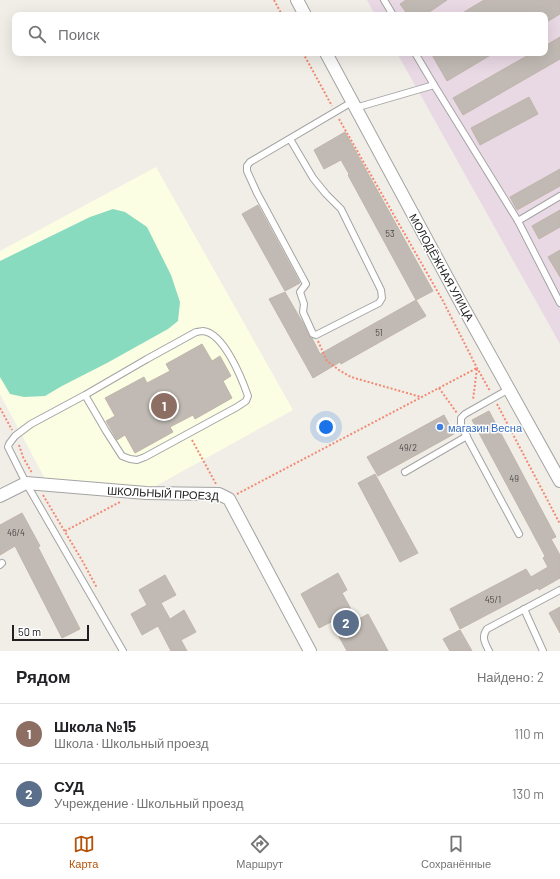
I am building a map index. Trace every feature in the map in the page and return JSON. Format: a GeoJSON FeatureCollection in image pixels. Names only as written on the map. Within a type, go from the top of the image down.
{"type":"FeatureCollection","features":[{"type":"Feature","properties":{"kind":"street"},"geometry":{"type":"LineString","coordinates":[[297,0],[303,12]]}},
{"type":"Feature","properties":{"kind":"street","name":"МОЛОДЁЖНАЯ УЛИЦА"},"geometry":{"type":"LineString","coordinates":[[328,56],[462,306],[560,481]]}},
{"type":"Feature","properties":{"kind":"street"},"geometry":{"type":"LineString","coordinates":[[0,496],[31,483]]}},
{"type":"Feature","properties":{"kind":"street","name":"ШКОЛЬНЫЙ ПРОЕЗД"},"geometry":{"type":"LineString","coordinates":[[31,483],[146,493],[224,496],[310,651]]}},
{"type":"Feature","properties":{"kind":"lane"},"geometry":{"type":"LineString","coordinates":[[384,0],[391,12]]}},
{"type":"Feature","properties":{"kind":"lane"},"geometry":{"type":"LineString","coordinates":[[417,56],[518,221],[560,302]]}},
{"type":"Feature","properties":{"kind":"lane"},"geometry":{"type":"LineString","coordinates":[[290,139],[313,178],[326,194],[342,209],[381,290],[382,298],[379,303],[316,335],[313,334],[303,312],[304,304],[300,292],[306,284],[257,193],[247,171],[247,166],[250,162],[335,112],[354,105],[434,85]]}},
{"type":"Feature","properties":{"kind":"lane"},"geometry":{"type":"LineString","coordinates":[[518,221],[560,196]]}},
{"type":"Feature","properties":{"kind":"lane"},"geometry":{"type":"LineString","coordinates":[[85,395],[122,456],[130,460],[137,460],[145,457],[188,434],[237,407],[246,401],[248,396],[240,374],[224,346],[211,334],[203,331],[196,332],[31,424],[15,436],[9,444],[8,448],[31,483],[123,651]]}},
{"type":"Feature","properties":{"kind":"lane"},"geometry":{"type":"LineString","coordinates":[[509,390],[465,414],[461,418],[461,426],[519,534]]}},
{"type":"Feature","properties":{"kind":"lane"},"geometry":{"type":"LineString","coordinates":[[405,472],[467,436]]}},
{"type":"Feature","properties":{"kind":"lane"},"geometry":{"type":"LineString","coordinates":[[489,651],[483,641],[487,629],[560,590]]}},
{"type":"Feature","properties":{"kind":"lane"},"geometry":{"type":"LineString","coordinates":[[524,609],[543,651]]}},
{"type":"Feature","properties":{"kind":"path"},"geometry":{"type":"LineString","coordinates":[[274,0],[280,12]]}},
{"type":"Feature","properties":{"kind":"path"},"geometry":{"type":"LineString","coordinates":[[305,56],[442,301],[560,524]]}},
{"type":"Feature","properties":{"kind":"path"},"geometry":{"type":"LineString","coordinates":[[316,335],[326,361],[339,370],[351,377],[422,397]]}},
{"type":"Feature","properties":{"kind":"path"},"geometry":{"type":"LineString","coordinates":[[188,434],[224,496],[477,368]]}},
{"type":"Feature","properties":{"kind":"path"},"geometry":{"type":"LineString","coordinates":[[472,410],[477,368]]}},
{"type":"Feature","properties":{"kind":"path"},"geometry":{"type":"LineString","coordinates":[[439,388],[461,418]]}},
{"type":"Feature","properties":{"kind":"path"},"geometry":{"type":"LineString","coordinates":[[0,408],[15,436],[31,483],[65,531],[98,589]]}},
{"type":"Feature","properties":{"kind":"path"},"geometry":{"type":"LineString","coordinates":[[65,531],[117,503],[124,501]]}},
{"type":"Feature","properties":{"kind":"shaded area"},"geometry":{"type":"Polygon","coordinates":[[[367,0],[560,0],[560,344],[399,56],[548,56],[548,12],[373,12],[367,0]]]}},
{"type":"Feature","properties":{"kind":"shaded area"},"geometry":{"type":"Polygon","coordinates":[[[156,167],[293,410],[154,487],[45,479],[0,394],[0,251],[156,167]]]}},
{"type":"Feature","properties":{"kind":"green space"},"geometry":{"type":"Polygon","coordinates":[[[113,209],[125,212],[147,227],[171,275],[180,302],[178,321],[168,329],[45,396],[24,397],[10,394],[0,377],[0,261],[90,217],[113,209]]]}},
{"type":"Feature","properties":{"kind":"building"},"geometry":{"type":"Polygon","coordinates":[[[406,0],[447,0],[429,12],[406,12],[400,4],[406,0]]]}},
{"type":"Feature","properties":{"kind":"building"},"geometry":{"type":"Polygon","coordinates":[[[484,0],[560,0],[560,14],[548,21],[548,12],[464,12],[484,0]]]}},
{"type":"Feature","properties":{"kind":"building"},"geometry":{"type":"Polygon","coordinates":[[[560,37],[560,59],[463,115],[453,98],[527,56],[548,56],[548,44],[560,37]]]}},
{"type":"Feature","properties":{"kind":"building"},"geometry":{"type":"Polygon","coordinates":[[[433,56],[489,56],[447,81],[433,56]]]}},
{"type":"Feature","properties":{"kind":"building"},"geometry":{"type":"Polygon","coordinates":[[[529,97],[538,114],[480,145],[471,128],[529,97]]]}},
{"type":"Feature","properties":{"kind":"building"},"geometry":{"type":"Polygon","coordinates":[[[345,132],[433,291],[416,300],[341,160],[324,169],[314,150],[345,132]]]}},
{"type":"Feature","properties":{"kind":"building"},"geometry":{"type":"Polygon","coordinates":[[[560,169],[560,186],[517,210],[510,197],[560,169]]]}},
{"type":"Feature","properties":{"kind":"building"},"geometry":{"type":"Polygon","coordinates":[[[258,205],[300,283],[285,291],[242,214],[258,205]]]}},
{"type":"Feature","properties":{"kind":"building"},"geometry":{"type":"Polygon","coordinates":[[[560,210],[560,227],[539,239],[532,226],[560,210]]]}},
{"type":"Feature","properties":{"kind":"building"},"geometry":{"type":"Polygon","coordinates":[[[560,250],[560,277],[548,257],[560,250]]]}},
{"type":"Feature","properties":{"kind":"building"},"geometry":{"type":"Polygon","coordinates":[[[285,292],[320,354],[416,300],[426,316],[313,378],[269,299],[285,292]]]}},
{"type":"Feature","properties":{"kind":"building"},"geometry":{"type":"Polygon","coordinates":[[[202,344],[212,361],[220,356],[231,376],[223,381],[232,398],[195,419],[193,415],[170,427],[173,432],[135,453],[125,435],[117,440],[106,421],[115,416],[105,398],[144,377],[147,383],[170,371],[166,364],[202,344]]]}},
{"type":"Feature","properties":{"kind":"building"},"geometry":{"type":"Polygon","coordinates":[[[489,411],[556,537],[551,539],[560,555],[560,578],[460,629],[450,609],[526,569],[531,577],[548,567],[543,558],[545,556],[472,420],[489,411]]]}},
{"type":"Feature","properties":{"kind":"building"},"geometry":{"type":"Polygon","coordinates":[[[444,415],[454,434],[378,476],[367,457],[444,415]]]}},
{"type":"Feature","properties":{"kind":"building"},"geometry":{"type":"Polygon","coordinates":[[[375,474],[418,553],[400,562],[358,483],[375,474]]]}},
{"type":"Feature","properties":{"kind":"building"},"geometry":{"type":"Polygon","coordinates":[[[22,513],[40,546],[38,547],[80,629],[62,638],[15,546],[0,555],[0,525],[22,513]]]}},
{"type":"Feature","properties":{"kind":"building"},"geometry":{"type":"Polygon","coordinates":[[[338,573],[347,590],[342,593],[357,620],[368,614],[388,651],[347,651],[331,622],[319,628],[301,594],[338,573]]]}},
{"type":"Feature","properties":{"kind":"building"},"geometry":{"type":"Polygon","coordinates":[[[165,575],[176,595],[161,603],[170,619],[184,610],[196,632],[181,640],[187,651],[171,651],[158,626],[142,635],[131,614],[147,605],[139,590],[165,575]]]}},
{"type":"Feature","properties":{"kind":"building"},"geometry":{"type":"Polygon","coordinates":[[[560,607],[560,633],[549,613],[560,607]]]}},
{"type":"Feature","properties":{"kind":"building"},"geometry":{"type":"Polygon","coordinates":[[[460,630],[472,651],[450,651],[443,639],[460,630]]]}},
{"type":"Feature","properties":{"kind":"place","name":"Школа №15"},"geometry":{"type":"Point","coordinates":[164,406]}},
{"type":"Feature","properties":{"kind":"place","name":"магазин Весна"},"geometry":{"type":"Point","coordinates":[440,427]}},
{"type":"Feature","properties":{"kind":"place","name":"СУД"},"geometry":{"type":"Point","coordinates":[346,623]}}]}
